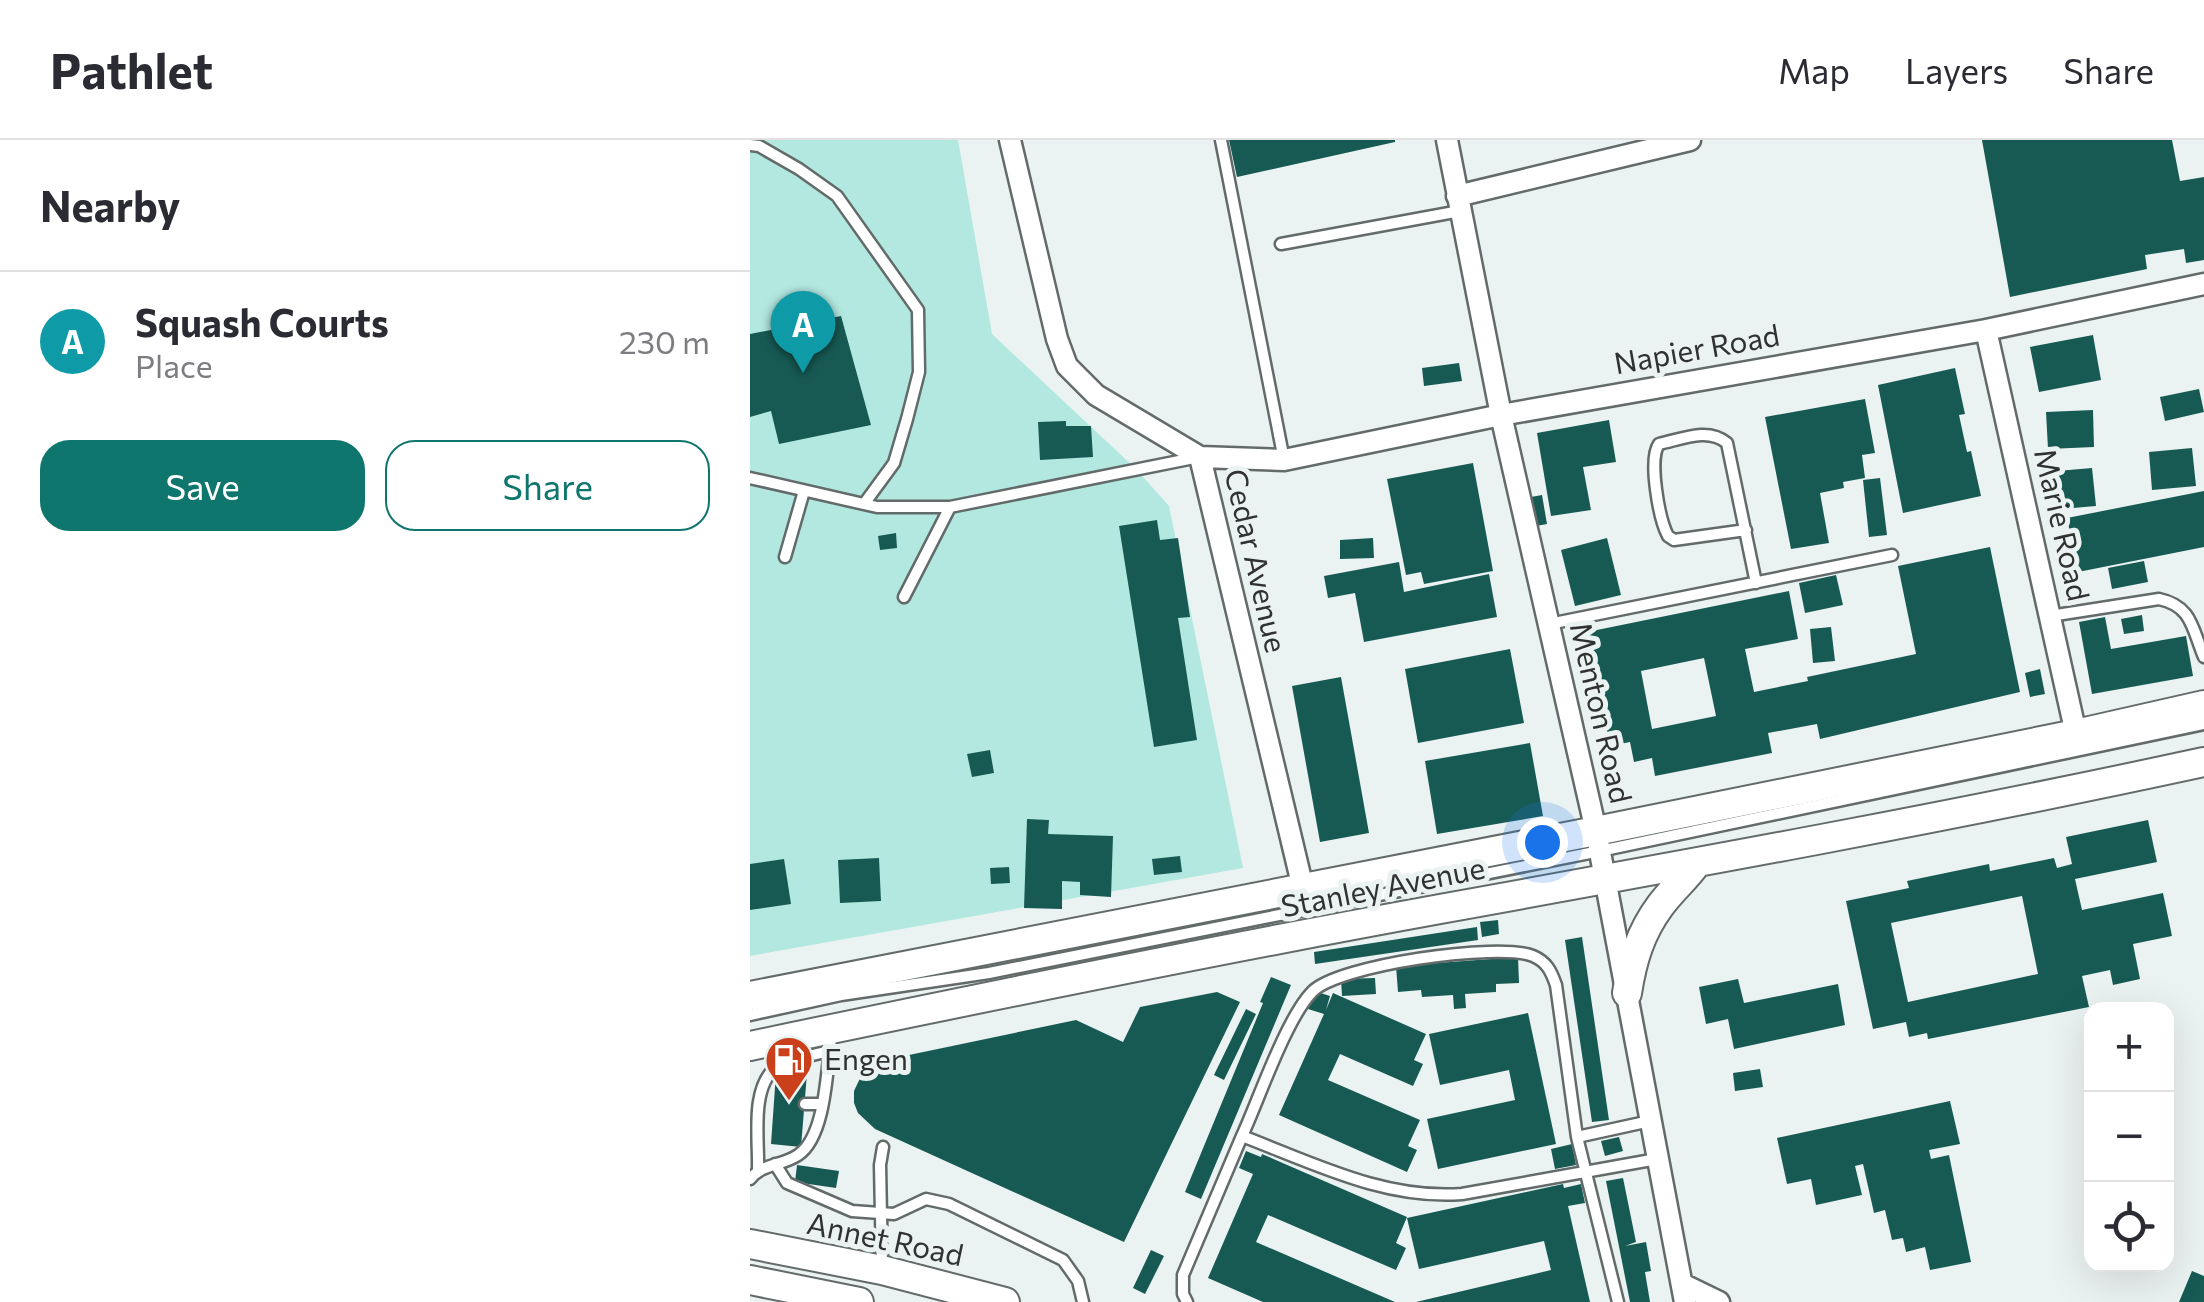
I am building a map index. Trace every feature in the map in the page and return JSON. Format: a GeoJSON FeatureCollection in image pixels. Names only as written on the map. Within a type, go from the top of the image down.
{"type":"FeatureCollection","features":[{"type":"Feature","properties":{"kind":"main road","name":"Stanley Avenue"},"geometry":{"type":"LineString","coordinates":[[750,996],[1303,888],[1598,841],[2204,704]]}},
{"type":"Feature","properties":{"kind":"main road","name":"Stanley Avenue"},"geometry":{"type":"LineString","coordinates":[[750,1046],[830,1040],[1438,910],[1894,828],[2198,767]]}},
{"type":"Feature","properties":{"kind":"main road"},"geometry":{"type":"LineString","coordinates":[[1627,994],[1632,961],[1644,930],[1696,864]]}},
{"type":"Feature","properties":{"kind":"main road","name":"Annet Road"},"geometry":{"type":"LineString","coordinates":[[750,1244],[882,1270],[1005,1302]]}},
{"type":"Feature","properties":{"kind":"main road"},"geometry":{"type":"LineString","coordinates":[[750,1280],[859,1302]]}},
{"type":"Feature","properties":{"kind":"street","name":"Cedar Avenue"},"geometry":{"type":"LineString","coordinates":[[1010,140],[1057,339],[1068,366],[1096,394],[1200,457],[1303,888]]}},
{"type":"Feature","properties":{"kind":"street","name":"Menton Road"},"geometry":{"type":"LineString","coordinates":[[1447,140],[1501,415],[1598,841],[1684,1293]]}},
{"type":"Feature","properties":{"kind":"street"},"geometry":{"type":"LineString","coordinates":[[1458,203],[1690,140]]}},
{"type":"Feature","properties":{"kind":"street","name":"Napier Road"},"geometry":{"type":"LineString","coordinates":[[1200,457],[1284,460],[1501,415],[1986,330],[2204,284]]}},
{"type":"Feature","properties":{"kind":"street","name":"Marie Road"},"geometry":{"type":"LineString","coordinates":[[1986,330],[2076,734]]}},
{"type":"Feature","properties":{"kind":"street"},"geometry":{"type":"LineString","coordinates":[[1684,1293],[1719,1302]]}},
{"type":"Feature","properties":{"kind":"lane"},"geometry":{"type":"LineString","coordinates":[[1221,140],[1284,460]]}},
{"type":"Feature","properties":{"kind":"lane"},"geometry":{"type":"LineString","coordinates":[[750,145],[798,169],[836,196],[918,310],[919,372],[907,419],[894,464],[864,504]]}},
{"type":"Feature","properties":{"kind":"lane"},"geometry":{"type":"LineString","coordinates":[[1280,244],[1458,203]]}},
{"type":"Feature","properties":{"kind":"lane"},"geometry":{"type":"LineString","coordinates":[[1746,530],[1674,540],[1668,536],[1653,463],[1654,449],[1659,444],[1707,433],[1727,443],[1746,530],[1756,582]]}},
{"type":"Feature","properties":{"kind":"lane"},"geometry":{"type":"LineString","coordinates":[[750,478],[876,507],[950,507],[1200,457]]}},
{"type":"Feature","properties":{"kind":"lane"},"geometry":{"type":"LineString","coordinates":[[785,557],[804,490]]}},
{"type":"Feature","properties":{"kind":"lane"},"geometry":{"type":"LineString","coordinates":[[904,597],[950,507]]}},
{"type":"Feature","properties":{"kind":"lane"},"geometry":{"type":"LineString","coordinates":[[1548,624],[1892,555]]}},
{"type":"Feature","properties":{"kind":"lane"},"geometry":{"type":"LineString","coordinates":[[2050,616],[2159,598],[2175,602],[2184,609],[2204,657]]}},
{"type":"Feature","properties":{"kind":"lane"},"geometry":{"type":"LineString","coordinates":[[750,1016],[841,995],[990,973],[1598,841],[2204,724]]}},
{"type":"Feature","properties":{"kind":"lane"},"geometry":{"type":"LineString","coordinates":[[1187,1302],[1183,1275],[1298,1010],[1320,984],[1392,962],[1488,952],[1529,954],[1551,970],[1584,1172],[1618,1302]]}},
{"type":"Feature","properties":{"kind":"lane"},"geometry":{"type":"LineString","coordinates":[[792,1060],[830,1040]]}},
{"type":"Feature","properties":{"kind":"lane"},"geometry":{"type":"LineString","coordinates":[[754,1174],[793,1158],[811,1142],[822,1104],[830,1040]]}},
{"type":"Feature","properties":{"kind":"lane"},"geometry":{"type":"LineString","coordinates":[[754,1174],[760,1104],[766,1077],[776,1068]]}},
{"type":"Feature","properties":{"kind":"lane"},"geometry":{"type":"LineString","coordinates":[[760,1104],[774,1104]]}},
{"type":"Feature","properties":{"kind":"lane"},"geometry":{"type":"LineString","coordinates":[[805,1104],[822,1104]]}},
{"type":"Feature","properties":{"kind":"lane"},"geometry":{"type":"LineString","coordinates":[[1577,1137],[1650,1121]]}},
{"type":"Feature","properties":{"kind":"lane"},"geometry":{"type":"LineString","coordinates":[[1242,1136],[1382,1188],[1430,1197],[1658,1159]]}},
{"type":"Feature","properties":{"kind":"lane"},"geometry":{"type":"LineString","coordinates":[[882,1270],[883,1147]]}},
{"type":"Feature","properties":{"kind":"lane"},"geometry":{"type":"LineString","coordinates":[[775,1164],[782,1178],[799,1189],[852,1211],[883,1215],[900,1212],[926,1198],[949,1204],[1063,1260],[1078,1281],[1083,1302]]}},
{"type":"Feature","properties":{"kind":"green space"},"geometry":{"type":"Polygon","coordinates":[[[750,140],[958,140],[992,334],[1136,469],[1169,506],[1243,868],[750,956],[750,140]]]}},
{"type":"Feature","properties":{"kind":"building"},"geometry":{"type":"Polygon","coordinates":[[[1229,140],[1395,140],[1395,142],[1237,177],[1229,140]]]}},
{"type":"Feature","properties":{"kind":"building"},"geometry":{"type":"Polygon","coordinates":[[[1982,140],[2172,140],[2180,181],[2204,177],[2204,260],[2186,263],[2184,249],[2145,255],[2147,269],[2010,297],[1982,140]]]}},
{"type":"Feature","properties":{"kind":"building"},"geometry":{"type":"Polygon","coordinates":[[[841,316],[871,425],[779,444],[771,411],[750,417],[750,334],[841,316]]]}},
{"type":"Feature","properties":{"kind":"building"},"geometry":{"type":"Polygon","coordinates":[[[2093,335],[2101,380],[2039,392],[2030,347],[2093,335]]]}},
{"type":"Feature","properties":{"kind":"building"},"geometry":{"type":"Polygon","coordinates":[[[1459,363],[1462,381],[1424,386],[1422,368],[1459,363]]]}},
{"type":"Feature","properties":{"kind":"building"},"geometry":{"type":"Polygon","coordinates":[[[1955,368],[1965,414],[1959,415],[1981,496],[1903,513],[1878,385],[1955,368]]]}},
{"type":"Feature","properties":{"kind":"building"},"geometry":{"type":"Polygon","coordinates":[[[2199,389],[2204,412],[2165,421],[2160,397],[2199,389]]]}},
{"type":"Feature","properties":{"kind":"building"},"geometry":{"type":"Polygon","coordinates":[[[1865,399],[1875,453],[1862,455],[1865,478],[1843,482],[1844,488],[1820,493],[1829,543],[1791,549],[1765,417],[1865,399]]]}},
{"type":"Feature","properties":{"kind":"building"},"geometry":{"type":"Polygon","coordinates":[[[2093,410],[2094,447],[2048,449],[2046,412],[2093,410]]]}},
{"type":"Feature","properties":{"kind":"building"},"geometry":{"type":"Polygon","coordinates":[[[1609,420],[1616,462],[1583,467],[1591,510],[1551,516],[1537,433],[1609,420]]]}},
{"type":"Feature","properties":{"kind":"building"},"geometry":{"type":"Polygon","coordinates":[[[1066,421],[1066,426],[1091,426],[1093,457],[1040,460],[1038,422],[1066,421]]]}},
{"type":"Feature","properties":{"kind":"building"},"geometry":{"type":"Polygon","coordinates":[[[2192,448],[2196,486],[2152,490],[2149,452],[2192,448]]]}},
{"type":"Feature","properties":{"kind":"building"},"geometry":{"type":"Polygon","coordinates":[[[1473,463],[1493,571],[1424,584],[1421,572],[1406,575],[1387,479],[1473,463]]]}},
{"type":"Feature","properties":{"kind":"building"},"geometry":{"type":"Polygon","coordinates":[[[2092,468],[2096,506],[2061,509],[2057,471],[2092,468]]]}},
{"type":"Feature","properties":{"kind":"building"},"geometry":{"type":"Polygon","coordinates":[[[1880,478],[1887,535],[1869,537],[1863,480],[1880,478]]]}},
{"type":"Feature","properties":{"kind":"building"},"geometry":{"type":"Polygon","coordinates":[[[2204,491],[2204,547],[2078,572],[2067,518],[2204,491]]]}},
{"type":"Feature","properties":{"kind":"building"},"geometry":{"type":"Polygon","coordinates":[[[1542,495],[1547,524],[1536,526],[1531,497],[1542,495]]]}},
{"type":"Feature","properties":{"kind":"building"},"geometry":{"type":"Polygon","coordinates":[[[1157,520],[1160,540],[1178,538],[1190,617],[1178,618],[1197,740],[1154,747],[1119,526],[1157,520]]]}},
{"type":"Feature","properties":{"kind":"building"},"geometry":{"type":"Polygon","coordinates":[[[896,533],[897,548],[880,550],[878,536],[896,533]]]}},
{"type":"Feature","properties":{"kind":"building"},"geometry":{"type":"Polygon","coordinates":[[[1373,538],[1374,558],[1340,559],[1340,540],[1373,538]]]}},
{"type":"Feature","properties":{"kind":"building"},"geometry":{"type":"Polygon","coordinates":[[[1607,538],[1621,595],[1575,606],[1561,550],[1607,538]]]}},
{"type":"Feature","properties":{"kind":"building"},"geometry":{"type":"Polygon","coordinates":[[[1990,547],[2020,692],[1820,739],[1817,724],[1768,733],[1772,753],[1655,776],[1652,758],[1634,762],[1630,742],[1610,746],[1587,632],[1789,591],[1798,639],[1745,649],[1754,692],[1808,681],[1807,677],[1916,654],[1898,566],[1990,547]],[[1704,658],[1641,671],[1652,729],[1716,716],[1704,658]]]}},
{"type":"Feature","properties":{"kind":"building"},"geometry":{"type":"Polygon","coordinates":[[[2144,561],[2148,582],[2112,589],[2108,568],[2144,561]]]}},
{"type":"Feature","properties":{"kind":"building"},"geometry":{"type":"Polygon","coordinates":[[[1399,562],[1404,592],[1489,574],[1497,617],[1364,642],[1355,593],[1328,598],[1324,576],[1399,562]]]}},
{"type":"Feature","properties":{"kind":"building"},"geometry":{"type":"Polygon","coordinates":[[[1836,575],[1843,605],[1805,613],[1799,583],[1836,575]]]}},
{"type":"Feature","properties":{"kind":"building"},"geometry":{"type":"Polygon","coordinates":[[[2142,615],[2144,631],[2124,634],[2121,619],[2142,615]]]}},
{"type":"Feature","properties":{"kind":"building"},"geometry":{"type":"Polygon","coordinates":[[[2105,617],[2111,649],[2186,636],[2193,676],[2092,694],[2079,622],[2105,617]]]}},
{"type":"Feature","properties":{"kind":"building"},"geometry":{"type":"Polygon","coordinates":[[[1831,627],[1835,661],[1813,663],[1810,629],[1831,627]]]}},
{"type":"Feature","properties":{"kind":"building"},"geometry":{"type":"Polygon","coordinates":[[[1510,649],[1524,723],[1418,743],[1405,669],[1510,649]]]}},
{"type":"Feature","properties":{"kind":"building"},"geometry":{"type":"Polygon","coordinates":[[[2040,669],[2045,694],[2030,697],[2025,673],[2040,669]]]}},
{"type":"Feature","properties":{"kind":"building"},"geometry":{"type":"Polygon","coordinates":[[[1341,677],[1369,833],[1320,842],[1292,686],[1341,677]]]}},
{"type":"Feature","properties":{"kind":"building"},"geometry":{"type":"Polygon","coordinates":[[[1530,743],[1543,816],[1437,834],[1425,761],[1530,743]]]}},
{"type":"Feature","properties":{"kind":"building"},"geometry":{"type":"Polygon","coordinates":[[[990,750],[994,773],[972,777],[967,754],[990,750]]]}},
{"type":"Feature","properties":{"kind":"building"},"geometry":{"type":"Polygon","coordinates":[[[1027,819],[1049,820],[1048,834],[1113,836],[1111,897],[1080,895],[1080,882],[1062,881],[1062,909],[1024,908],[1027,819]]]}},
{"type":"Feature","properties":{"kind":"building"},"geometry":{"type":"Polygon","coordinates":[[[2148,820],[2157,862],[2075,879],[2082,910],[2163,893],[2172,936],[2133,944],[2140,979],[2113,985],[2110,970],[2082,976],[2088,1002],[2084,1002],[2084,1008],[1928,1039],[1927,1033],[1909,1037],[1906,1022],[1873,1029],[1846,901],[1909,888],[1907,881],[1989,864],[1990,871],[2054,858],[2057,868],[2072,864],[2066,837],[2148,820]],[[2022,896],[1891,923],[1908,1002],[2038,974],[2022,896]]]}},
{"type":"Feature","properties":{"kind":"building"},"geometry":{"type":"Polygon","coordinates":[[[1180,856],[1182,872],[1154,875],[1152,859],[1180,856]]]}},
{"type":"Feature","properties":{"kind":"building"},"geometry":{"type":"Polygon","coordinates":[[[879,858],[881,901],[840,903],[838,860],[879,858]]]}},
{"type":"Feature","properties":{"kind":"building"},"geometry":{"type":"Polygon","coordinates":[[[784,859],[791,904],[750,910],[750,864],[784,859]]]}},
{"type":"Feature","properties":{"kind":"building"},"geometry":{"type":"Polygon","coordinates":[[[1009,867],[1010,883],[991,884],[990,868],[1009,867]]]}},
{"type":"Feature","properties":{"kind":"building"},"geometry":{"type":"Polygon","coordinates":[[[1498,920],[1499,934],[1482,937],[1480,922],[1498,920]]]}},
{"type":"Feature","properties":{"kind":"building"},"geometry":{"type":"Polygon","coordinates":[[[1477,927],[1478,940],[1315,964],[1314,952],[1477,927]]]}},
{"type":"Feature","properties":{"kind":"building"},"geometry":{"type":"Polygon","coordinates":[[[1582,937],[1609,1120],[1592,1122],[1565,940],[1582,937]]]}},
{"type":"Feature","properties":{"kind":"building"},"geometry":{"type":"Polygon","coordinates":[[[1518,957],[1519,983],[1496,984],[1496,992],[1465,994],[1466,1008],[1454,1009],[1453,995],[1422,997],[1421,990],[1398,992],[1396,966],[1518,957]]]}},
{"type":"Feature","properties":{"kind":"building"},"geometry":{"type":"Polygon","coordinates":[[[1271,977],[1291,985],[1201,1199],[1185,1192],[1271,977]]]}},
{"type":"Feature","properties":{"kind":"building"},"geometry":{"type":"Polygon","coordinates":[[[1375,978],[1376,994],[1342,996],[1341,979],[1375,978]]]}},
{"type":"Feature","properties":{"kind":"building"},"geometry":{"type":"Polygon","coordinates":[[[1738,979],[1744,1003],[1838,984],[1845,1025],[1734,1049],[1728,1019],[1706,1024],[1699,987],[1738,979]]]}},
{"type":"Feature","properties":{"kind":"building"},"geometry":{"type":"Polygon","coordinates":[[[1314,991],[1330,996],[1326,1010],[1333,993],[1426,1034],[1414,1060],[1423,1064],[1413,1086],[1340,1054],[1328,1080],[1420,1120],[1408,1146],[1417,1150],[1407,1172],[1279,1115],[1324,1014],[1308,1009],[1314,991]]]}},
{"type":"Feature","properties":{"kind":"building"},"geometry":{"type":"Polygon","coordinates":[[[1217,992],[1240,1002],[1124,1242],[875,1129],[858,1113],[854,1103],[854,1091],[864,1070],[885,1060],[1076,1020],[1123,1042],[1140,1007],[1217,992]]]}},
{"type":"Feature","properties":{"kind":"building"},"geometry":{"type":"Polygon","coordinates":[[[1246,1009],[1256,1014],[1224,1080],[1214,1075],[1246,1009]]]}},
{"type":"Feature","properties":{"kind":"building"},"geometry":{"type":"Polygon","coordinates":[[[1528,1013],[1556,1144],[1438,1169],[1427,1119],[1515,1100],[1509,1070],[1440,1085],[1429,1034],[1528,1013]]]}},
{"type":"Feature","properties":{"kind":"building"},"geometry":{"type":"Polygon","coordinates":[[[777,1059],[808,1061],[801,1147],[771,1144],[777,1059]]]}},
{"type":"Feature","properties":{"kind":"building"},"geometry":{"type":"Polygon","coordinates":[[[1760,1069],[1763,1087],[1735,1091],[1733,1073],[1760,1069]]]}},
{"type":"Feature","properties":{"kind":"building"},"geometry":{"type":"Polygon","coordinates":[[[1950,1101],[1960,1144],[1929,1150],[1931,1159],[1949,1155],[1971,1262],[1930,1270],[1925,1247],[1906,1252],[1903,1238],[1892,1240],[1885,1210],[1874,1213],[1863,1164],[1855,1166],[1862,1195],[1816,1205],[1811,1179],[1787,1184],[1777,1138],[1950,1101]]]}},
{"type":"Feature","properties":{"kind":"building"},"geometry":{"type":"Polygon","coordinates":[[[1619,1137],[1623,1151],[1605,1156],[1601,1141],[1619,1137]]]}},
{"type":"Feature","properties":{"kind":"building"},"geometry":{"type":"Polygon","coordinates":[[[1572,1144],[1576,1165],[1555,1169],[1551,1149],[1572,1144]]]}},
{"type":"Feature","properties":{"kind":"building"},"geometry":{"type":"Polygon","coordinates":[[[1246,1151],[1261,1157],[1262,1154],[1407,1217],[1396,1243],[1406,1248],[1396,1270],[1268,1215],[1256,1242],[1395,1302],[1263,1302],[1208,1278],[1253,1174],[1239,1168],[1246,1151]]]}},
{"type":"Feature","properties":{"kind":"building"},"geometry":{"type":"Polygon","coordinates":[[[797,1165],[839,1171],[836,1188],[795,1182],[797,1165]]]}},
{"type":"Feature","properties":{"kind":"building"},"geometry":{"type":"Polygon","coordinates":[[[1623,1178],[1636,1242],[1625,1246],[1646,1242],[1651,1271],[1645,1272],[1650,1302],[1630,1302],[1606,1181],[1623,1178]]]}},
{"type":"Feature","properties":{"kind":"building"},"geometry":{"type":"Polygon","coordinates":[[[1563,1184],[1564,1188],[1581,1184],[1585,1203],[1568,1206],[1590,1302],[1416,1302],[1551,1270],[1544,1241],[1419,1269],[1407,1218],[1563,1184]]]}},
{"type":"Feature","properties":{"kind":"building"},"geometry":{"type":"Polygon","coordinates":[[[1151,1250],[1164,1256],[1145,1294],[1133,1288],[1151,1250]]]}},
{"type":"Feature","properties":{"kind":"building"},"geometry":{"type":"Polygon","coordinates":[[[2192,1271],[2204,1276],[2204,1302],[2179,1302],[2192,1271]]]}},
{"type":"Feature","properties":{"kind":"place","name":"Squash Courts"},"geometry":{"type":"Point","coordinates":[803,373]}},
{"type":"Feature","properties":{"kind":"place","name":"Engen"},"geometry":{"type":"Point","coordinates":[789,1102]}}]}
